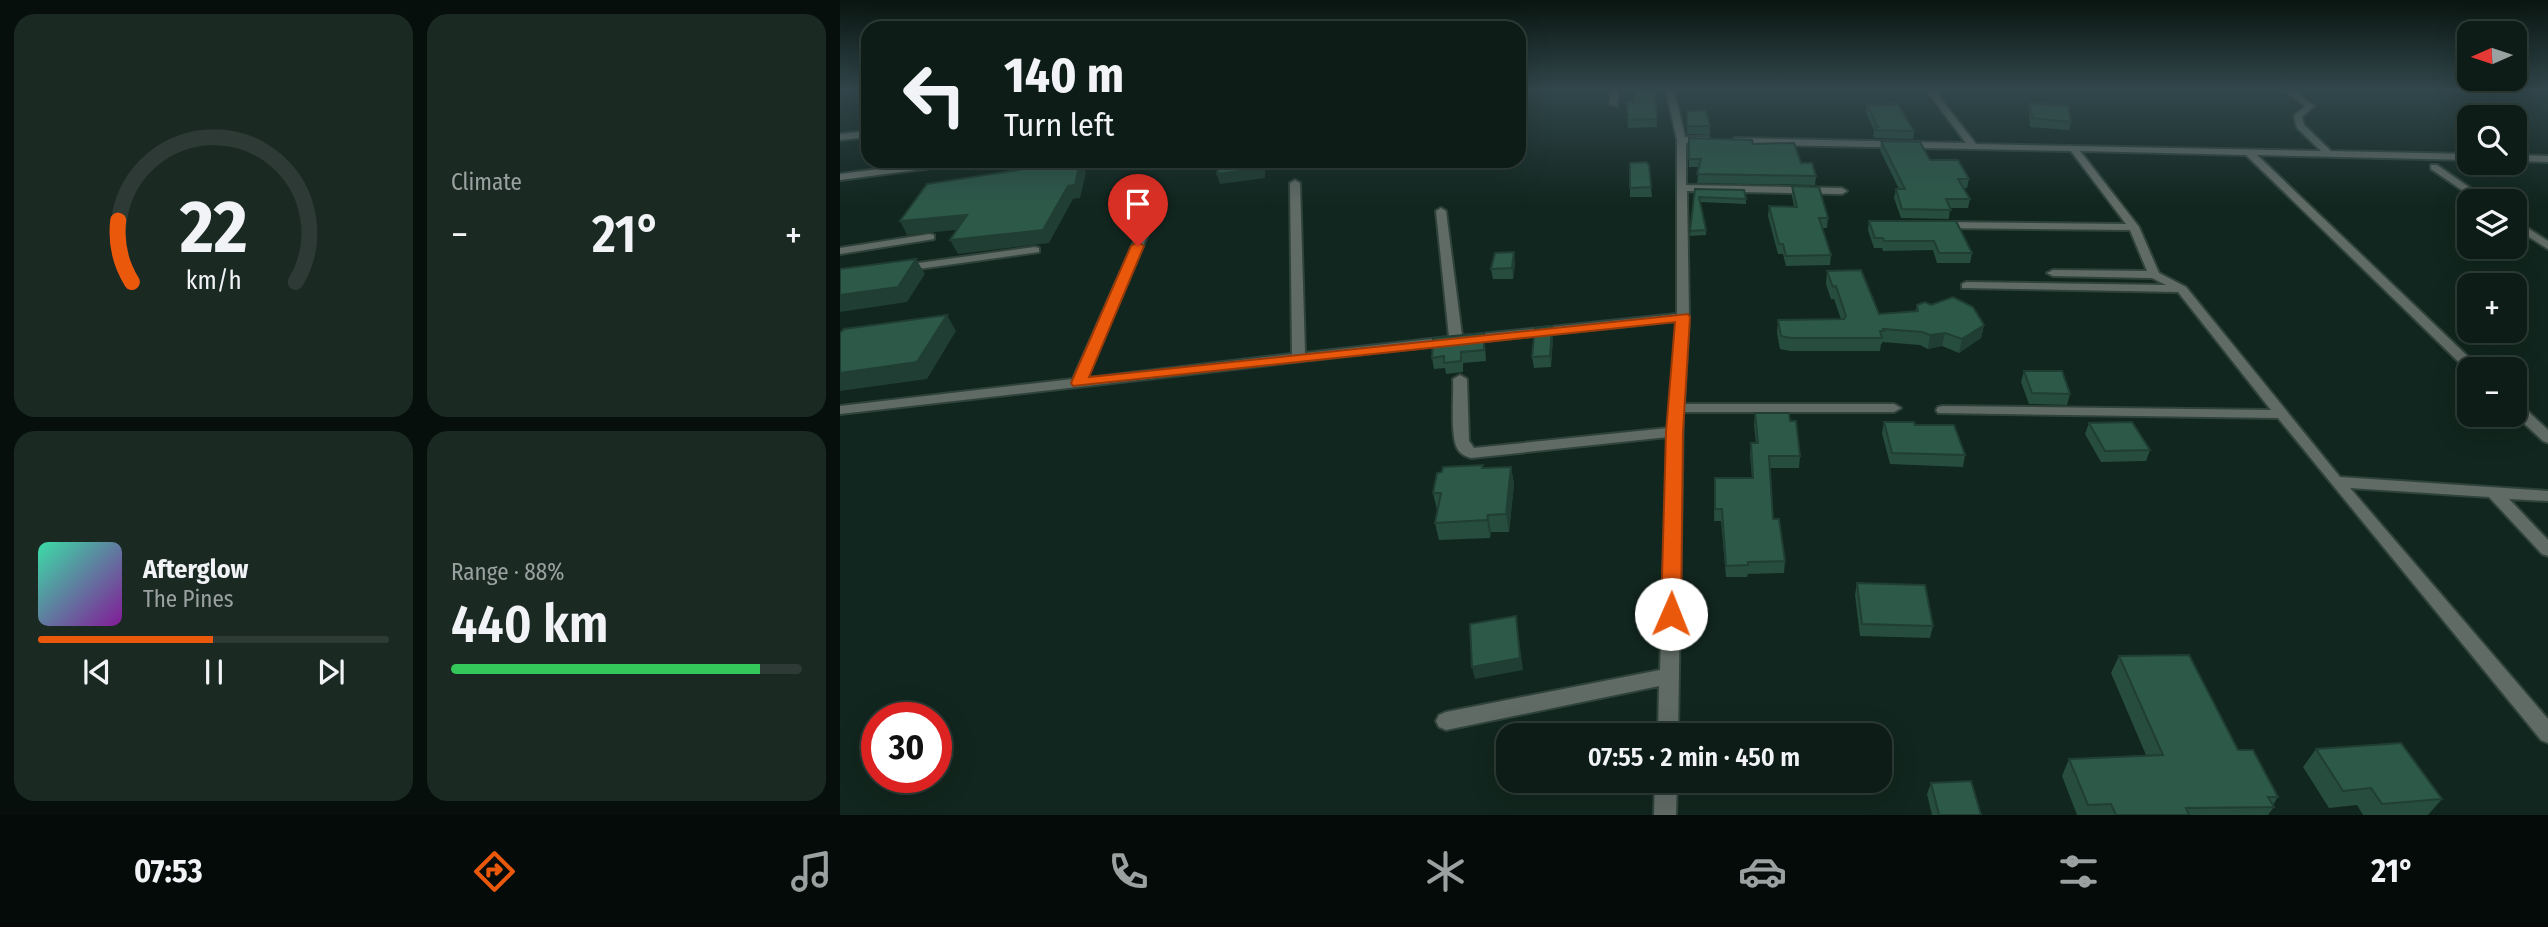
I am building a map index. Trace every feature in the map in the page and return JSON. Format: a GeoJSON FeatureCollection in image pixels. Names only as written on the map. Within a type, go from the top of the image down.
{"type":"FeatureCollection","features":[{"type":"Feature","properties":{"kind":"street"},"geometry":{"type":"LineString","coordinates":[[1668,723],[1675,432],[1683,317],[1681,140],[1678,128]]}},
{"type":"Feature","properties":{"kind":"street"},"geometry":{"type":"LineString","coordinates":[[1959,128],[1973,146]]}},
{"type":"Feature","properties":{"kind":"street"},"geometry":{"type":"LineString","coordinates":[[2302,128],[2329,154]]}},
{"type":"Feature","properties":{"kind":"street"},"geometry":{"type":"LineString","coordinates":[[840,137],[861,135]]}},
{"type":"Feature","properties":{"kind":"street"},"geometry":{"type":"LineString","coordinates":[[1681,140],[2457,157]]}},
{"type":"Feature","properties":{"kind":"street"},"geometry":{"type":"LineString","coordinates":[[2073,148],[2134,227],[2154,275]]}},
{"type":"Feature","properties":{"kind":"street"},"geometry":{"type":"LineString","coordinates":[[2248,152],[2462,357]]}},
{"type":"Feature","properties":{"kind":"street"},"geometry":{"type":"LineString","coordinates":[[2527,159],[2545,160]]}},
{"type":"Feature","properties":{"kind":"street"},"geometry":{"type":"LineString","coordinates":[[2434,167],[2466,189]]}},
{"type":"Feature","properties":{"kind":"street"},"geometry":{"type":"LineString","coordinates":[[840,177],[909,168]]}},
{"type":"Feature","properties":{"kind":"street"},"geometry":{"type":"LineString","coordinates":[[1295,184],[1299,357]]}},
{"type":"Feature","properties":{"kind":"street"},"geometry":{"type":"LineString","coordinates":[[1681,188],[1842,191]]}},
{"type":"Feature","properties":{"kind":"street"},"geometry":{"type":"LineString","coordinates":[[1079,383],[1157,201]]}},
{"type":"Feature","properties":{"kind":"street"},"geometry":{"type":"LineString","coordinates":[[1441,211],[1456,340]]}},
{"type":"Feature","properties":{"kind":"street"},"geometry":{"type":"LineString","coordinates":[[1928,225],[2134,227]]}},
{"type":"Feature","properties":{"kind":"street"},"geometry":{"type":"LineString","coordinates":[[2527,231],[2548,246]]}},
{"type":"Feature","properties":{"kind":"street"},"geometry":{"type":"LineString","coordinates":[[841,253],[930,237]]}},
{"type":"Feature","properties":{"kind":"street"},"geometry":{"type":"LineString","coordinates":[[897,269],[1035,250]]}},
{"type":"Feature","properties":{"kind":"street"},"geometry":{"type":"LineString","coordinates":[[2053,273],[2154,275],[2182,289],[2280,414],[2548,734]]}},
{"type":"Feature","properties":{"kind":"street"},"geometry":{"type":"LineString","coordinates":[[1966,286],[2182,289]]}},
{"type":"Feature","properties":{"kind":"street"},"geometry":{"type":"LineString","coordinates":[[840,410],[1299,357],[1683,317]]}},
{"type":"Feature","properties":{"kind":"street"},"geometry":{"type":"LineString","coordinates":[[1460,379],[1462,441],[1465,449],[1471,453],[1675,432]]}},
{"type":"Feature","properties":{"kind":"street"},"geometry":{"type":"LineString","coordinates":[[1676,408],[1894,408]]}},
{"type":"Feature","properties":{"kind":"street"},"geometry":{"type":"LineString","coordinates":[[1943,410],[2280,414]]}},
{"type":"Feature","properties":{"kind":"street"},"geometry":{"type":"LineString","coordinates":[[2527,418],[2548,438]]}},
{"type":"Feature","properties":{"kind":"street"},"geometry":{"type":"LineString","coordinates":[[2336,482],[2548,496]]}},
{"type":"Feature","properties":{"kind":"street"},"geometry":{"type":"LineString","coordinates":[[2492,491],[2548,550]]}},
{"type":"Feature","properties":{"kind":"street"},"geometry":{"type":"LineString","coordinates":[[1446,721],[1669,676]]}},
{"type":"Feature","properties":{"kind":"street"},"geometry":{"type":"LineString","coordinates":[[1665,815],[1666,793]]}},
{"type":"Feature","properties":{"kind":"building"},"geometry":{"type":"Polygon","coordinates":[[[1912,128],[1914,131],[1876,130],[1912,128]]]}},
{"type":"Feature","properties":{"kind":"building"},"geometry":{"type":"Polygon","coordinates":[[[1689,138],[1752,140],[1753,144],[1794,143],[1801,163],[1812,163],[1816,176],[1697,174],[1701,159],[1689,159],[1689,138]]]}},
{"type":"Feature","properties":{"kind":"building"},"geometry":{"type":"Polygon","coordinates":[[[1881,141],[1920,142],[1930,160],[1958,160],[1969,179],[1958,179],[1970,199],[1946,199],[1951,210],[1902,209],[1896,189],[1905,189],[1881,141]]]}},
{"type":"Feature","properties":{"kind":"building"},"geometry":{"type":"Polygon","coordinates":[[[1646,162],[1649,165],[1651,187],[1630,188],[1630,163],[1646,162]]]}},
{"type":"Feature","properties":{"kind":"building"},"geometry":{"type":"Polygon","coordinates":[[[1031,168],[1079,168],[1075,185],[1068,186],[1043,230],[950,240],[967,215],[900,221],[927,184],[1031,168]]]}},
{"type":"Feature","properties":{"kind":"building"},"geometry":{"type":"Polygon","coordinates":[[[1218,168],[1262,168],[1217,174],[1218,168]]]}},
{"type":"Feature","properties":{"kind":"building"},"geometry":{"type":"Polygon","coordinates":[[[1792,186],[1819,187],[1828,218],[1819,218],[1831,255],[1786,256],[1783,244],[1779,244],[1769,206],[1797,207],[1792,186]]]}},
{"type":"Feature","properties":{"kind":"building"},"geometry":{"type":"Polygon","coordinates":[[[1695,189],[1744,190],[1746,199],[1699,197],[1706,230],[1690,231],[1695,189]]]}},
{"type":"Feature","properties":{"kind":"building"},"geometry":{"type":"Polygon","coordinates":[[[1869,221],[1956,221],[1972,253],[1939,253],[1934,241],[1884,241],[1883,238],[1875,238],[1869,221]]]}},
{"type":"Feature","properties":{"kind":"building"},"geometry":{"type":"Polygon","coordinates":[[[1514,252],[1512,268],[1491,269],[1495,253],[1514,252]]]}},
{"type":"Feature","properties":{"kind":"building"},"geometry":{"type":"Polygon","coordinates":[[[916,259],[898,287],[840,295],[840,269],[916,259]]]}},
{"type":"Feature","properties":{"kind":"building"},"geometry":{"type":"Polygon","coordinates":[[[1861,270],[1879,314],[1918,311],[1917,305],[1925,302],[1931,305],[1953,297],[1973,307],[1984,325],[1962,339],[1945,333],[1930,335],[1883,329],[1884,331],[1880,331],[1882,338],[1781,336],[1778,320],[1844,319],[1846,316],[1836,286],[1833,287],[1827,271],[1861,270]]]}},
{"type":"Feature","properties":{"kind":"building"},"geometry":{"type":"Polygon","coordinates":[[[947,315],[917,362],[840,373],[840,333],[844,329],[947,315]]]}},
{"type":"Feature","properties":{"kind":"building"},"geometry":{"type":"Polygon","coordinates":[[[1552,326],[1550,356],[1532,357],[1535,328],[1552,326]]]}},
{"type":"Feature","properties":{"kind":"building"},"geometry":{"type":"Polygon","coordinates":[[[1484,333],[1484,350],[1461,352],[1461,361],[1444,363],[1444,356],[1432,358],[1433,338],[1484,333]]]}},
{"type":"Feature","properties":{"kind":"building"},"geometry":{"type":"Polygon","coordinates":[[[2024,371],[2062,371],[2070,394],[2032,393],[2024,371]]]}},
{"type":"Feature","properties":{"kind":"building"},"geometry":{"type":"Polygon","coordinates":[[[1755,413],[1789,413],[1790,421],[1796,421],[1800,456],[1769,456],[1773,519],[1779,519],[1785,561],[1748,562],[1748,565],[1726,566],[1722,509],[1715,509],[1715,478],[1753,478],[1751,443],[1758,443],[1755,413]]]}},
{"type":"Feature","properties":{"kind":"building"},"geometry":{"type":"Polygon","coordinates":[[[1884,422],[1954,425],[1965,455],[1892,453],[1884,422]]]}},
{"type":"Feature","properties":{"kind":"building"},"geometry":{"type":"Polygon","coordinates":[[[2132,422],[2150,450],[2105,451],[2089,423],[2132,422]]]}},
{"type":"Feature","properties":{"kind":"building"},"geometry":{"type":"Polygon","coordinates":[[[1483,465],[1482,468],[1511,467],[1506,514],[1488,515],[1487,520],[1435,523],[1441,493],[1433,493],[1437,473],[1442,472],[1443,467],[1483,465]]]}},
{"type":"Feature","properties":{"kind":"building"},"geometry":{"type":"Polygon","coordinates":[[[1857,583],[1925,585],[1933,626],[1862,624],[1857,583]]]}},
{"type":"Feature","properties":{"kind":"building"},"geometry":{"type":"Polygon","coordinates":[[[1516,616],[1520,658],[1472,667],[1470,624],[1516,616]]]}},
{"type":"Feature","properties":{"kind":"building"},"geometry":{"type":"Polygon","coordinates":[[[2189,655],[2238,750],[2253,750],[2278,797],[2268,797],[2274,807],[2186,808],[2189,815],[2116,815],[2111,804],[2088,805],[2069,759],[2163,755],[2119,656],[2189,655]]]}},
{"type":"Feature","properties":{"kind":"building"},"geometry":{"type":"Polygon","coordinates":[[[2401,743],[2442,799],[2382,804],[2371,788],[2343,791],[2316,749],[2401,743]]]}},
{"type":"Feature","properties":{"kind":"building"},"geometry":{"type":"Polygon","coordinates":[[[1971,781],[1981,815],[1939,815],[1931,783],[1971,781]]]}},
{"type":"Feature","properties":{"kind":"route"},"geometry":{"type":"LineString","coordinates":[[1138,246],[1079,383],[1683,317],[1675,432],[1671,614]]}}]}
